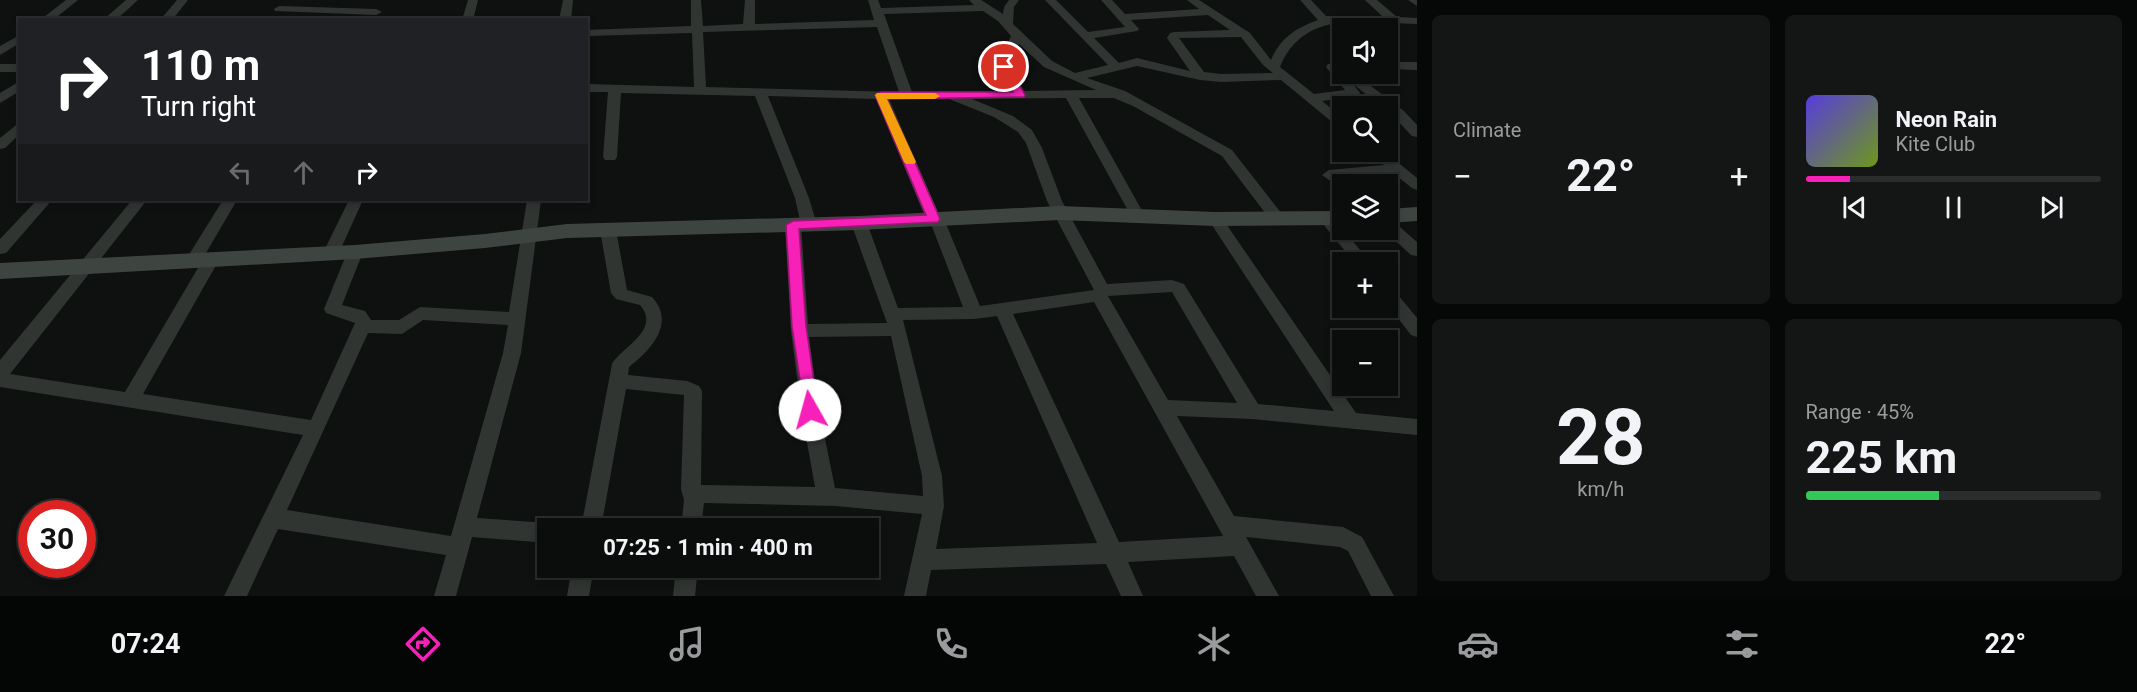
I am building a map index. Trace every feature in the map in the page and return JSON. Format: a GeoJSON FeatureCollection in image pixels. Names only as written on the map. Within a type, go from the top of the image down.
{"type":"FeatureCollection","features":[{"type":"Feature","properties":{"kind":"street"},"geometry":{"type":"LineString","coordinates":[[48,18],[73,0]]}},
{"type":"Feature","properties":{"kind":"street"},"geometry":{"type":"LineString","coordinates":[[110,18],[133,0]]}},
{"type":"Feature","properties":{"kind":"street"},"geometry":{"type":"LineString","coordinates":[[167,18],[183,0]]}},
{"type":"Feature","properties":{"kind":"street"},"geometry":{"type":"LineString","coordinates":[[273,18],[281,4],[374,16],[384,0]]}},
{"type":"Feature","properties":{"kind":"street"},"geometry":{"type":"LineString","coordinates":[[467,18],[473,0]]}},
{"type":"Feature","properties":{"kind":"street"},"geometry":{"type":"LineString","coordinates":[[565,18],[568,0]]}},
{"type":"Feature","properties":{"kind":"street"},"geometry":{"type":"LineString","coordinates":[[696,0],[700,91]]}},
{"type":"Feature","properties":{"kind":"street"},"geometry":{"type":"LineString","coordinates":[[749,26],[750,0]]}},
{"type":"Feature","properties":{"kind":"street"},"geometry":{"type":"LineString","coordinates":[[974,0],[1007,25],[1048,64],[1074,77],[1121,94],[1227,153],[1276,218]]}},
{"type":"Feature","properties":{"kind":"street"},"geometry":{"type":"LineString","coordinates":[[1007,25],[1009,7],[1014,0]]}},
{"type":"Feature","properties":{"kind":"street"},"geometry":{"type":"LineString","coordinates":[[1050,0],[1115,66]]}},
{"type":"Feature","properties":{"kind":"street"},"geometry":{"type":"LineString","coordinates":[[1085,36],[1132,30],[1106,0]]}},
{"type":"Feature","properties":{"kind":"street"},"geometry":{"type":"LineString","coordinates":[[1192,0],[1243,33],[1279,72],[1332,115]]}},
{"type":"Feature","properties":{"kind":"street"},"geometry":{"type":"LineString","coordinates":[[1305,0],[1324,19],[1332,19]]}},
{"type":"Feature","properties":{"kind":"street"},"geometry":{"type":"LineString","coordinates":[[1370,0],[1391,18]]}},
{"type":"Feature","properties":{"kind":"street"},"geometry":{"type":"LineString","coordinates":[[1413,0],[1417,3]]}},
{"type":"Feature","properties":{"kind":"street"},"geometry":{"type":"LineString","coordinates":[[588,33],[749,26],[877,12],[987,8]]}},
{"type":"Feature","properties":{"kind":"street"},"geometry":{"type":"LineString","coordinates":[[877,12],[907,96]]}},
{"type":"Feature","properties":{"kind":"street"},"geometry":{"type":"LineString","coordinates":[[1122,17],[1209,12]]}},
{"type":"Feature","properties":{"kind":"street"},"geometry":{"type":"LineString","coordinates":[[1279,72],[1280,53],[1299,31],[1323,23],[1324,19]]}},
{"type":"Feature","properties":{"kind":"street"},"geometry":{"type":"LineString","coordinates":[[1398,21],[1417,21]]}},
{"type":"Feature","properties":{"kind":"street"},"geometry":{"type":"LineString","coordinates":[[1200,76],[1173,36],[1243,33]]}},
{"type":"Feature","properties":{"kind":"street"},"geometry":{"type":"LineString","coordinates":[[1017,35],[1004,65],[1020,95]]}},
{"type":"Feature","properties":{"kind":"street"},"geometry":{"type":"LineString","coordinates":[[0,51],[18,39]]}},
{"type":"Feature","properties":{"kind":"street"},"geometry":{"type":"LineString","coordinates":[[1074,77],[1137,62],[1200,76],[1221,78],[1279,72]]}},
{"type":"Feature","properties":{"kind":"street"},"geometry":{"type":"LineString","coordinates":[[1411,66],[1417,75]]}},
{"type":"Feature","properties":{"kind":"street"},"geometry":{"type":"LineString","coordinates":[[0,68],[18,68]]}},
{"type":"Feature","properties":{"kind":"street"},"geometry":{"type":"LineString","coordinates":[[1312,98],[1354,93],[1346,84]]}},
{"type":"Feature","properties":{"kind":"street"},"geometry":{"type":"LineString","coordinates":[[1362,84],[1399,114],[1417,133]]}},
{"type":"Feature","properties":{"kind":"street"},"geometry":{"type":"LineString","coordinates":[[0,99],[18,86]]}},
{"type":"Feature","properties":{"kind":"street"},"geometry":{"type":"LineString","coordinates":[[588,88],[907,96],[1121,94]]}},
{"type":"Feature","properties":{"kind":"street"},"geometry":{"type":"LineString","coordinates":[[610,157],[615,89]]}},
{"type":"Feature","properties":{"kind":"street"},"geometry":{"type":"LineString","coordinates":[[760,93],[802,198],[800,331],[810,410],[826,498]]}},
{"type":"Feature","properties":{"kind":"street"},"geometry":{"type":"LineString","coordinates":[[881,95],[974,313]]}},
{"type":"Feature","properties":{"kind":"street"},"geometry":{"type":"LineString","coordinates":[[1071,95],[1138,216]]}},
{"type":"Feature","properties":{"kind":"street"},"geometry":{"type":"LineString","coordinates":[[952,96],[1014,121],[1025,130],[1035,145],[1042,171],[1059,213],[1163,408],[1268,596]]}},
{"type":"Feature","properties":{"kind":"street"},"geometry":{"type":"LineString","coordinates":[[0,145],[18,128]]}},
{"type":"Feature","properties":{"kind":"street"},"geometry":{"type":"LineString","coordinates":[[1390,162],[1417,185]]}},
{"type":"Feature","properties":{"kind":"street"},"geometry":{"type":"LineString","coordinates":[[1329,175],[1397,168]]}},
{"type":"Feature","properties":{"kind":"street"},"geometry":{"type":"LineString","coordinates":[[0,249],[44,201]]}},
{"type":"Feature","properties":{"kind":"street"},"geometry":{"type":"LineString","coordinates":[[0,373],[139,201]]}},
{"type":"Feature","properties":{"kind":"street"},"geometry":{"type":"LineString","coordinates":[[130,400],[202,261],[230,201]]}},
{"type":"Feature","properties":{"kind":"street"},"geometry":{"type":"LineString","coordinates":[[331,253],[357,201]]}},
{"type":"Feature","properties":{"kind":"street"},"geometry":{"type":"LineString","coordinates":[[445,596],[512,353],[534,201]]}},
{"type":"Feature","properties":{"kind":"street"},"geometry":{"type":"LineString","coordinates":[[0,272],[355,252],[608,230],[859,223],[1059,213],[1215,219],[1332,218]]}},
{"type":"Feature","properties":{"kind":"street"},"geometry":{"type":"LineString","coordinates":[[1398,215],[1417,214]]}},
{"type":"Feature","properties":{"kind":"street"},"geometry":{"type":"LineString","coordinates":[[1215,219],[1352,422]]}},
{"type":"Feature","properties":{"kind":"street"},"geometry":{"type":"LineString","coordinates":[[859,223],[895,322],[932,476],[934,506],[915,596]]}},
{"type":"Feature","properties":{"kind":"street"},"geometry":{"type":"LineString","coordinates":[[593,518],[621,364],[635,353],[651,334],[654,317],[650,305],[644,299],[626,297],[619,293],[608,230]]}},
{"type":"Feature","properties":{"kind":"street"},"geometry":{"type":"LineString","coordinates":[[1398,234],[1417,251]]}},
{"type":"Feature","properties":{"kind":"street"},"geometry":{"type":"LineString","coordinates":[[235,596],[363,326],[363,318],[332,309],[355,252]]}},
{"type":"Feature","properties":{"kind":"street"},"geometry":{"type":"LineString","coordinates":[[800,331],[974,313],[1100,292],[1172,286],[1178,288],[1252,411]]}},
{"type":"Feature","properties":{"kind":"street"},"geometry":{"type":"LineString","coordinates":[[1398,306],[1417,330]]}},
{"type":"Feature","properties":{"kind":"street"},"geometry":{"type":"LineString","coordinates":[[1002,308],[1132,596]]}},
{"type":"Feature","properties":{"kind":"street"},"geometry":{"type":"LineString","coordinates":[[363,326],[402,327],[420,313],[517,320]]}},
{"type":"Feature","properties":{"kind":"street"},"geometry":{"type":"LineString","coordinates":[[0,380],[316,429]]}},
{"type":"Feature","properties":{"kind":"street"},"geometry":{"type":"LineString","coordinates":[[619,381],[687,388],[693,391],[693,518]]}},
{"type":"Feature","properties":{"kind":"street"},"geometry":{"type":"LineString","coordinates":[[1163,408],[1252,411],[1417,427]]}},
{"type":"Feature","properties":{"kind":"street"},"geometry":{"type":"LineString","coordinates":[[694,494],[826,498],[934,506]]}},
{"type":"Feature","properties":{"kind":"street"},"geometry":{"type":"LineString","coordinates":[[273,518],[462,537],[537,534]]}},
{"type":"Feature","properties":{"kind":"street"},"geometry":{"type":"LineString","coordinates":[[1229,525],[1343,537],[1355,544],[1383,596]]}},
{"type":"Feature","properties":{"kind":"street"},"geometry":{"type":"LineString","coordinates":[[921,560],[1113,553],[1240,545]]}},
{"type":"Feature","properties":{"kind":"street"},"geometry":{"type":"LineString","coordinates":[[578,596],[581,578]]}},
{"type":"Feature","properties":{"kind":"street"},"geometry":{"type":"LineString","coordinates":[[684,596],[686,578]]}},
{"type":"Feature","properties":{"kind":"slow traffic"},"geometry":{"type":"LineString","coordinates":[[910,162],[881,95],[935,96]]}},
{"type":"Feature","properties":{"kind":"route"},"geometry":{"type":"LineString","coordinates":[[810,410],[799,326],[793,225],[933,219],[881,95],[1020,95],[1004,67]]}}]}
